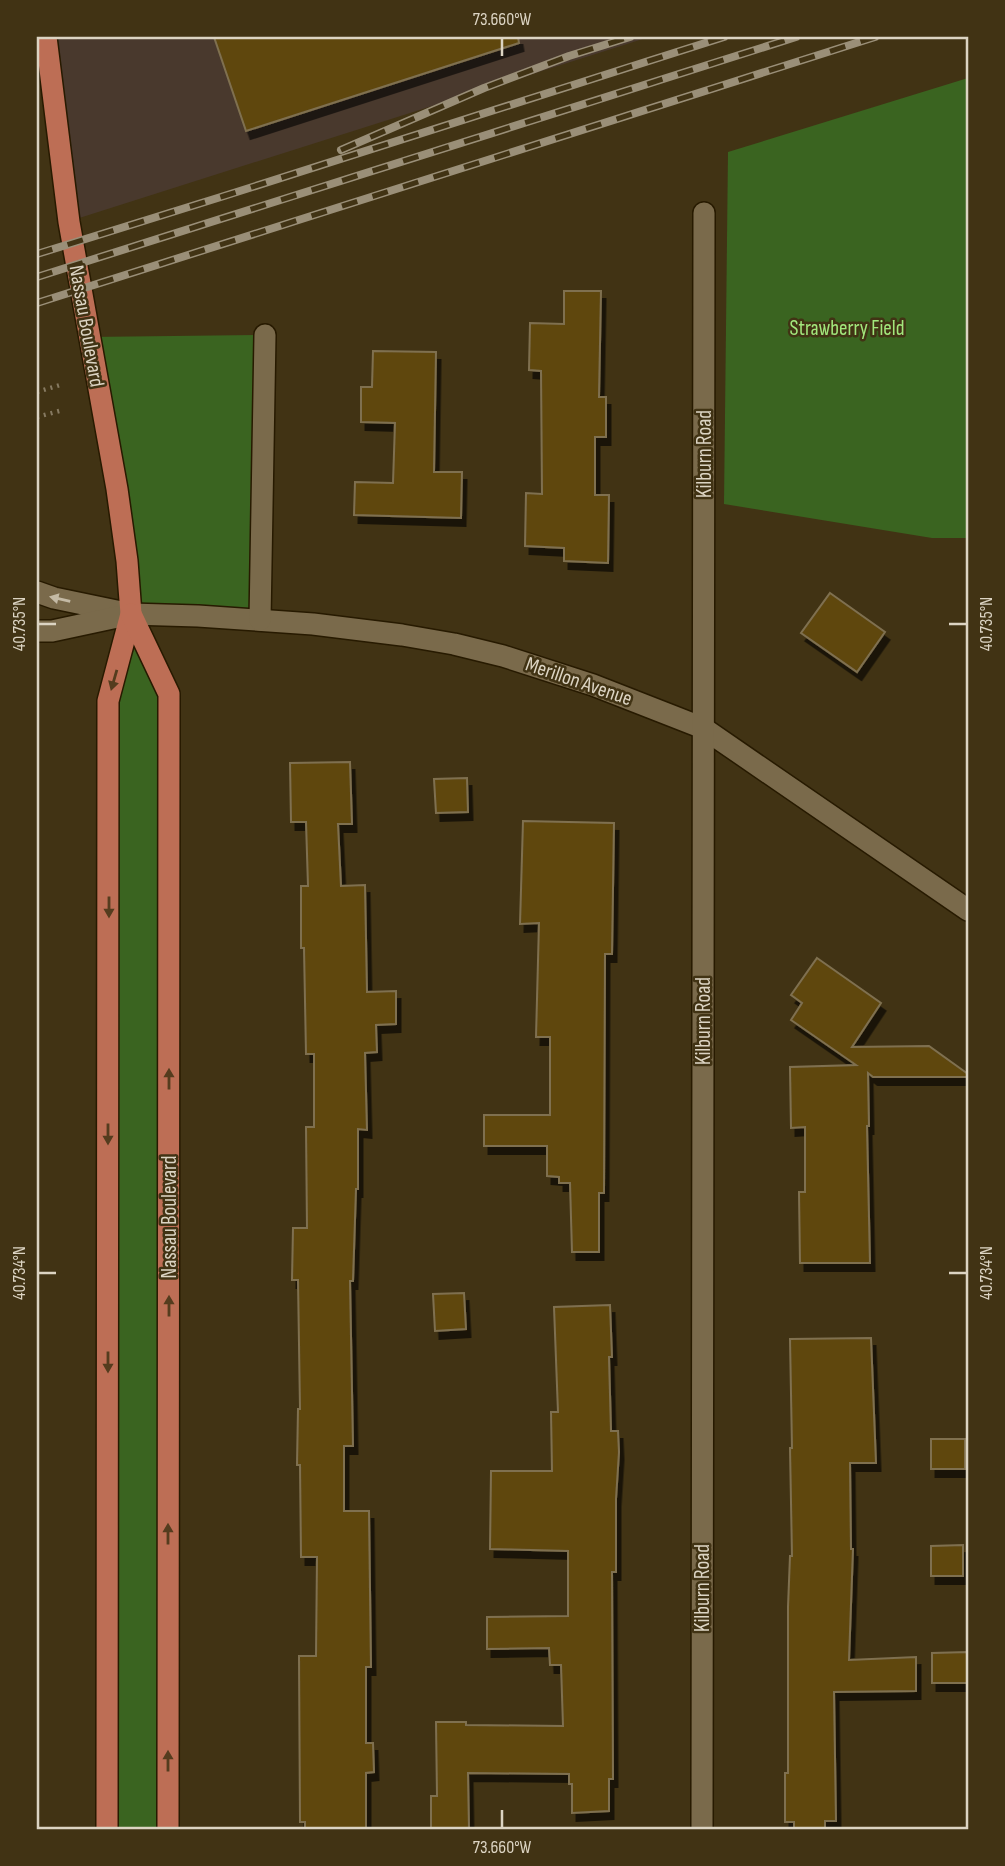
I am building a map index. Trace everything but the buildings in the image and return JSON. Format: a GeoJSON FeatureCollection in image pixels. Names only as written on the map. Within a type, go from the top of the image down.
{"type":"FeatureCollection","features":[{"type":"Feature","properties":{"kind":"main road","name":"Nassau Boulevard"},"geometry":{"type":"LineString","coordinates":[[46,37],[69,222],[125,541],[131,614],[108,701],[107,1829]]}},
{"type":"Feature","properties":{"kind":"main road","name":"Nassau Boulevard"},"geometry":{"type":"LineString","coordinates":[[131,614],[169,694],[168,1829]]}},
{"type":"Feature","properties":{"kind":"street","name":"Kilburn Road"},"geometry":{"type":"LineString","coordinates":[[702,1829],[704,213]]}},
{"type":"Feature","properties":{"kind":"street"},"geometry":{"type":"LineString","coordinates":[[260,620],[265,335]]}},
{"type":"Feature","properties":{"kind":"street","name":"Merillon Avenue"},"geometry":{"type":"LineString","coordinates":[[37,592],[131,614],[313,624],[402,635],[503,656],[602,688],[703,728],[968,910]]}},
{"type":"Feature","properties":{"kind":"street","name":"Merillon Avenue"},"geometry":{"type":"LineString","coordinates":[[37,631],[52,632],[131,614]]}},
{"type":"Feature","properties":{"kind":"path"},"geometry":{"type":"LineString","coordinates":[[37,392],[60,385]]}},
{"type":"Feature","properties":{"kind":"path"},"geometry":{"type":"LineString","coordinates":[[37,417],[63,410]]}},
{"type":"Feature","properties":{"kind":"shaded area"},"geometry":{"type":"Polygon","coordinates":[[[45,37],[649,37],[73,220],[45,37]]]}},
{"type":"Feature","properties":{"kind":"green space","name":"Strawberry Field"},"geometry":{"type":"Polygon","coordinates":[[[968,78],[968,538],[932,538],[724,504],[728,152],[968,78]]]}},
{"type":"Feature","properties":{"kind":"green space"},"geometry":{"type":"Polygon","coordinates":[[[265,335],[260,620],[131,614],[89,337],[265,335]]]}},
{"type":"Feature","properties":{"kind":"green space"},"geometry":{"type":"Polygon","coordinates":[[[137,643],[169,694],[168,1829],[110,1829],[112,700],[137,643]]]}},
{"type":"Feature","properties":{"kind":"railway"},"geometry":{"type":"LineString","coordinates":[[341,150],[484,88],[569,56],[630,37]]}},
{"type":"Feature","properties":{"kind":"railway"},"geometry":{"type":"LineString","coordinates":[[37,254],[724,37]]}},
{"type":"Feature","properties":{"kind":"railway"},"geometry":{"type":"LineString","coordinates":[[37,277],[796,37]]}},
{"type":"Feature","properties":{"kind":"railway"},"geometry":{"type":"LineString","coordinates":[[37,303],[875,37]]}}]}
